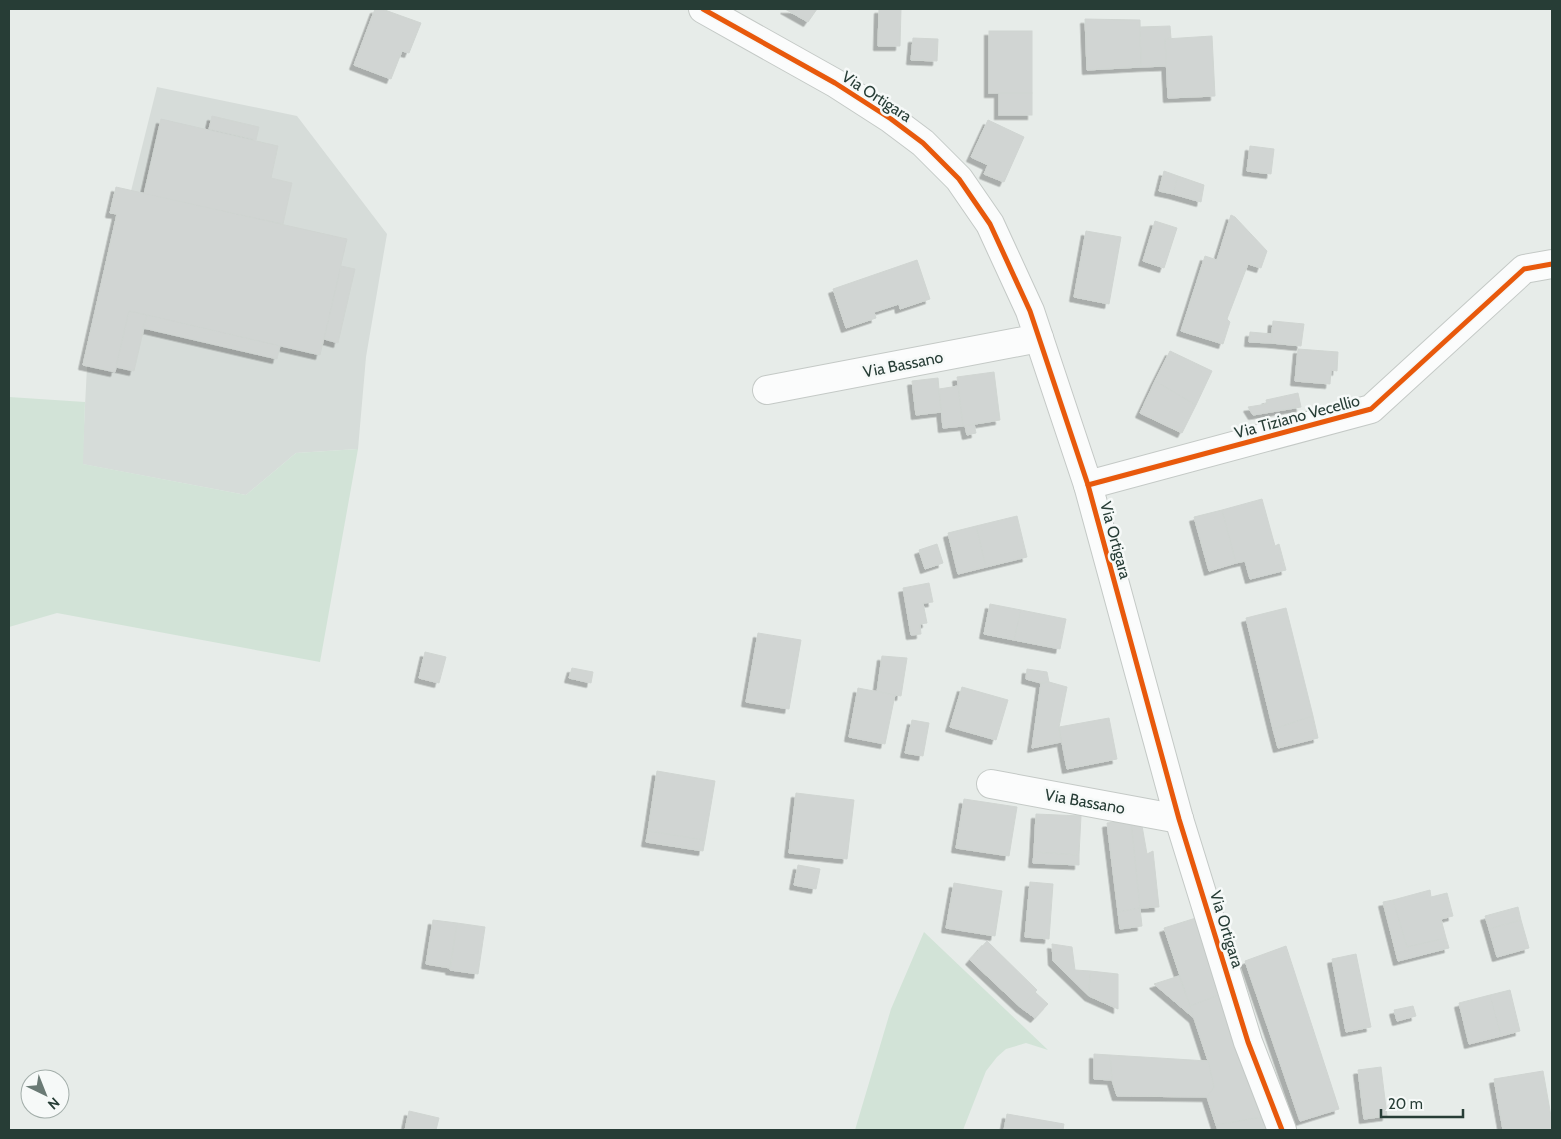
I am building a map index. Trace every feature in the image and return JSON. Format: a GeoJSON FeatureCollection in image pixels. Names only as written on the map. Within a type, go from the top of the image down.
{"type":"FeatureCollection","features":[{"type":"Feature","properties":{"kind":"street","name":"Via Ortigara"},"geometry":{"type":"LineString","coordinates":[[703,9],[835,83],[891,118],[923,143],[959,179],[990,224],[1030,311],[1088,485],[1180,818],[1248,1042],[1282,1130]]}},
{"type":"Feature","properties":{"kind":"street","name":"Via Tiziano Vecellio"},"geometry":{"type":"LineString","coordinates":[[1088,485],[1371,409],[1524,269],[1552,264]]}},
{"type":"Feature","properties":{"kind":"street","name":"Via Bassano"},"geometry":{"type":"LineString","coordinates":[[767,390],[1039,338]]}},
{"type":"Feature","properties":{"kind":"street","name":"Via Bassano"},"geometry":{"type":"LineString","coordinates":[[991,784],[1180,818]]}},
{"type":"Feature","properties":{"kind":"shaded area"},"geometry":{"type":"Polygon","coordinates":[[[157,87],[297,116],[387,234],[366,357],[358,449],[296,453],[246,495],[82,464],[87,367],[157,87]]]}},
{"type":"Feature","properties":{"kind":"green space"},"geometry":{"type":"Polygon","coordinates":[[[9,397],[85,402],[83,464],[246,495],[296,453],[358,449],[320,662],[57,613],[9,627],[9,397]]]}},
{"type":"Feature","properties":{"kind":"green space"},"geometry":{"type":"Polygon","coordinates":[[[924,932],[1048,1050],[1026,1043],[1006,1049],[997,1057],[986,1071],[963,1130],[855,1130],[891,1009],[924,932]]]}},
{"type":"Feature","properties":{"kind":"building"},"geometry":{"type":"Polygon","coordinates":[[[375,9],[382,9],[421,23],[409,53],[402,51],[391,79],[354,65],[375,9]]]}},
{"type":"Feature","properties":{"kind":"building"},"geometry":{"type":"Polygon","coordinates":[[[785,9],[817,9],[808,22],[785,9]]]}},
{"type":"Feature","properties":{"kind":"building"},"geometry":{"type":"Polygon","coordinates":[[[879,9],[901,9],[900,46],[878,46],[879,9]]]}},
{"type":"Feature","properties":{"kind":"building"},"geometry":{"type":"Polygon","coordinates":[[[1085,19],[1140,20],[1141,67],[1087,70],[1085,19]]]}},
{"type":"Feature","properties":{"kind":"building"},"geometry":{"type":"Polygon","coordinates":[[[1170,26],[1171,38],[1165,39],[1167,66],[1141,67],[1140,27],[1170,26]]]}},
{"type":"Feature","properties":{"kind":"building"},"geometry":{"type":"Polygon","coordinates":[[[989,31],[1032,31],[1032,93],[989,93],[989,31]]]}},
{"type":"Feature","properties":{"kind":"building"},"geometry":{"type":"Polygon","coordinates":[[[1212,36],[1215,96],[1168,98],[1165,39],[1212,36]]]}},
{"type":"Feature","properties":{"kind":"building"},"geometry":{"type":"Polygon","coordinates":[[[913,38],[938,39],[937,61],[911,60],[913,38]]]}},
{"type":"Feature","properties":{"kind":"building"},"geometry":{"type":"Polygon","coordinates":[[[999,93],[1032,93],[1032,115],[999,115],[999,93]]]}},
{"type":"Feature","properties":{"kind":"building"},"geometry":{"type":"Polygon","coordinates":[[[212,116],[259,127],[256,140],[209,129],[212,116]]]}},
{"type":"Feature","properties":{"kind":"building"},"geometry":{"type":"Polygon","coordinates":[[[161,119],[278,146],[271,178],[292,183],[283,224],[144,194],[161,119]]]}},
{"type":"Feature","properties":{"kind":"building"},"geometry":{"type":"Polygon","coordinates":[[[988,120],[1024,137],[1004,182],[984,174],[988,165],[971,157],[988,120]]]}},
{"type":"Feature","properties":{"kind":"building"},"geometry":{"type":"Polygon","coordinates":[[[1250,146],[1274,149],[1271,174],[1247,171],[1250,146]]]}},
{"type":"Feature","properties":{"kind":"building"},"geometry":{"type":"Polygon","coordinates":[[[1164,171],[1178,176],[1173,194],[1159,191],[1164,171]]]}},
{"type":"Feature","properties":{"kind":"building"},"geometry":{"type":"Polygon","coordinates":[[[1178,176],[1204,185],[1201,202],[1173,194],[1178,176]]]}},
{"type":"Feature","properties":{"kind":"building"},"geometry":{"type":"Polygon","coordinates":[[[116,187],[347,239],[320,355],[129,311],[115,372],[83,365],[117,214],[110,213],[116,187]]]}},
{"type":"Feature","properties":{"kind":"building"},"geometry":{"type":"Polygon","coordinates":[[[1231,215],[1267,251],[1261,268],[1248,264],[1227,319],[1230,322],[1223,344],[1181,331],[1205,256],[1217,260],[1231,215]]]}},
{"type":"Feature","properties":{"kind":"building"},"geometry":{"type":"Polygon","coordinates":[[[1155,221],[1177,228],[1164,268],[1143,261],[1155,221]]]}},
{"type":"Feature","properties":{"kind":"building"},"geometry":{"type":"Polygon","coordinates":[[[1086,231],[1121,237],[1109,304],[1074,297],[1086,231]]]}},
{"type":"Feature","properties":{"kind":"building"},"geometry":{"type":"Polygon","coordinates":[[[917,260],[930,299],[900,309],[899,304],[874,312],[876,318],[846,328],[833,289],[917,260]]]}},
{"type":"Feature","properties":{"kind":"building"},"geometry":{"type":"Polygon","coordinates":[[[341,266],[355,269],[338,343],[324,339],[341,266]]]}},
{"type":"Feature","properties":{"kind":"building"},"geometry":{"type":"Polygon","coordinates":[[[129,311],[147,315],[134,371],[116,367],[129,311]]]}},
{"type":"Feature","properties":{"kind":"building"},"geometry":{"type":"Polygon","coordinates":[[[147,315],[280,346],[277,359],[143,328],[147,315]]]}},
{"type":"Feature","properties":{"kind":"building"},"geometry":{"type":"Polygon","coordinates":[[[1273,321],[1304,324],[1301,346],[1271,343],[1273,321]]]}},
{"type":"Feature","properties":{"kind":"building"},"geometry":{"type":"Polygon","coordinates":[[[1250,332],[1272,334],[1271,343],[1249,342],[1250,332]]]}},
{"type":"Feature","properties":{"kind":"building"},"geometry":{"type":"Polygon","coordinates":[[[1298,349],[1338,352],[1337,371],[1331,370],[1330,384],[1295,381],[1298,349]]]}},
{"type":"Feature","properties":{"kind":"building"},"geometry":{"type":"Polygon","coordinates":[[[1170,351],[1212,371],[1196,405],[1155,381],[1170,351]]]}},
{"type":"Feature","properties":{"kind":"building"},"geometry":{"type":"Polygon","coordinates":[[[994,372],[1000,420],[963,426],[957,377],[994,372]]]}},
{"type":"Feature","properties":{"kind":"building"},"geometry":{"type":"Polygon","coordinates":[[[938,378],[941,412],[916,415],[912,381],[938,378]]]}},
{"type":"Feature","properties":{"kind":"building"},"geometry":{"type":"Polygon","coordinates":[[[1155,381],[1196,405],[1182,433],[1140,413],[1155,381]]]}},
{"type":"Feature","properties":{"kind":"building"},"geometry":{"type":"Polygon","coordinates":[[[958,386],[963,426],[943,428],[939,389],[958,386]]]}},
{"type":"Feature","properties":{"kind":"building"},"geometry":{"type":"Polygon","coordinates":[[[1298,393],[1301,407],[1253,415],[1248,407],[1267,404],[1266,400],[1298,393]]]}},
{"type":"Feature","properties":{"kind":"building"},"geometry":{"type":"Polygon","coordinates":[[[974,424],[976,433],[967,435],[965,426],[974,424]]]}},
{"type":"Feature","properties":{"kind":"building"},"geometry":{"type":"Polygon","coordinates":[[[1262,499],[1275,546],[1279,544],[1286,570],[1250,579],[1245,561],[1236,563],[1222,510],[1262,499]]]}},
{"type":"Feature","properties":{"kind":"building"},"geometry":{"type":"Polygon","coordinates":[[[1222,510],[1236,563],[1209,571],[1194,517],[1222,510]]]}},
{"type":"Feature","properties":{"kind":"building"},"geometry":{"type":"Polygon","coordinates":[[[1017,516],[1027,557],[986,567],[976,526],[1017,516]]]}},
{"type":"Feature","properties":{"kind":"building"},"geometry":{"type":"Polygon","coordinates":[[[976,526],[986,567],[958,574],[948,533],[976,526]]]}},
{"type":"Feature","properties":{"kind":"building"},"geometry":{"type":"Polygon","coordinates":[[[937,544],[943,563],[925,569],[919,550],[937,544]]]}},
{"type":"Feature","properties":{"kind":"building"},"geometry":{"type":"Polygon","coordinates":[[[929,583],[933,602],[923,603],[927,623],[920,624],[921,634],[911,635],[903,588],[929,583]]]}},
{"type":"Feature","properties":{"kind":"building"},"geometry":{"type":"Polygon","coordinates":[[[990,604],[1021,610],[1014,640],[984,634],[990,604]]]}},
{"type":"Feature","properties":{"kind":"building"},"geometry":{"type":"Polygon","coordinates":[[[1286,608],[1313,716],[1273,729],[1246,618],[1286,608]]]}},
{"type":"Feature","properties":{"kind":"building"},"geometry":{"type":"Polygon","coordinates":[[[1021,610],[1066,619],[1060,649],[1014,640],[1021,610]]]}},
{"type":"Feature","properties":{"kind":"building"},"geometry":{"type":"Polygon","coordinates":[[[758,633],[801,640],[789,709],[746,702],[758,633]]]}},
{"type":"Feature","properties":{"kind":"building"},"geometry":{"type":"Polygon","coordinates":[[[425,652],[446,657],[439,683],[419,678],[425,652]]]}},
{"type":"Feature","properties":{"kind":"building"},"geometry":{"type":"Polygon","coordinates":[[[882,656],[907,658],[901,696],[877,692],[882,656]]]}},
{"type":"Feature","properties":{"kind":"building"},"geometry":{"type":"Polygon","coordinates":[[[572,668],[593,672],[591,683],[569,678],[572,668]]]}},
{"type":"Feature","properties":{"kind":"building"},"geometry":{"type":"Polygon","coordinates":[[[1027,669],[1047,672],[1049,682],[1041,683],[1026,679],[1027,669]]]}},
{"type":"Feature","properties":{"kind":"building"},"geometry":{"type":"Polygon","coordinates":[[[1049,682],[1067,687],[1059,727],[1061,742],[1032,748],[1041,683],[1049,682]]]}},
{"type":"Feature","properties":{"kind":"building"},"geometry":{"type":"Polygon","coordinates":[[[962,687],[1008,700],[996,740],[950,727],[962,687]]]}},
{"type":"Feature","properties":{"kind":"building"},"geometry":{"type":"Polygon","coordinates":[[[858,688],[895,695],[885,744],[849,737],[858,688]]]}},
{"type":"Feature","properties":{"kind":"building"},"geometry":{"type":"Polygon","coordinates":[[[1313,716],[1318,738],[1278,748],[1273,729],[1313,716]]]}},
{"type":"Feature","properties":{"kind":"building"},"geometry":{"type":"Polygon","coordinates":[[[1109,718],[1117,759],[1067,769],[1059,727],[1109,718]]]}},
{"type":"Feature","properties":{"kind":"building"},"geometry":{"type":"Polygon","coordinates":[[[912,720],[929,723],[923,756],[905,753],[912,720]]]}},
{"type":"Feature","properties":{"kind":"building"},"geometry":{"type":"Polygon","coordinates":[[[657,771],[715,781],[705,840],[648,831],[657,771]]]}},
{"type":"Feature","properties":{"kind":"building"},"geometry":{"type":"Polygon","coordinates":[[[796,793],[854,800],[847,859],[789,853],[796,793]]]}},
{"type":"Feature","properties":{"kind":"building"},"geometry":{"type":"Polygon","coordinates":[[[964,799],[1017,807],[1009,856],[956,848],[964,799]]]}},
{"type":"Feature","properties":{"kind":"building"},"geometry":{"type":"Polygon","coordinates":[[[1036,814],[1081,816],[1079,855],[1034,852],[1036,814]]]}},
{"type":"Feature","properties":{"kind":"building"},"geometry":{"type":"Polygon","coordinates":[[[1131,820],[1140,908],[1118,912],[1107,823],[1131,820]]]}},
{"type":"Feature","properties":{"kind":"building"},"geometry":{"type":"Polygon","coordinates":[[[1131,820],[1141,820],[1147,854],[1153,851],[1159,907],[1140,908],[1131,820]]]}},
{"type":"Feature","properties":{"kind":"building"},"geometry":{"type":"Polygon","coordinates":[[[648,831],[705,840],[703,851],[646,842],[648,831]]]}},
{"type":"Feature","properties":{"kind":"building"},"geometry":{"type":"Polygon","coordinates":[[[1034,852],[1079,855],[1079,865],[1033,863],[1034,852]]]}},
{"type":"Feature","properties":{"kind":"building"},"geometry":{"type":"Polygon","coordinates":[[[798,865],[820,869],[816,889],[794,885],[798,865]]]}},
{"type":"Feature","properties":{"kind":"building"},"geometry":{"type":"Polygon","coordinates":[[[1030,882],[1053,884],[1049,939],[1025,937],[1030,882]]]}},
{"type":"Feature","properties":{"kind":"building"},"geometry":{"type":"Polygon","coordinates":[[[954,883],[1002,891],[995,936],[946,928],[954,883]]]}},
{"type":"Feature","properties":{"kind":"building"},"geometry":{"type":"Polygon","coordinates":[[[1430,890],[1431,897],[1447,893],[1453,916],[1441,919],[1446,938],[1407,947],[1393,900],[1430,890]]]}},
{"type":"Feature","properties":{"kind":"building"},"geometry":{"type":"Polygon","coordinates":[[[1393,900],[1407,947],[1446,938],[1449,948],[1398,961],[1383,902],[1393,900]]]}},
{"type":"Feature","properties":{"kind":"building"},"geometry":{"type":"Polygon","coordinates":[[[1518,907],[1521,920],[1489,929],[1485,916],[1518,907]]]}},
{"type":"Feature","properties":{"kind":"building"},"geometry":{"type":"Polygon","coordinates":[[[1140,908],[1142,926],[1120,929],[1118,912],[1140,908]]]}},
{"type":"Feature","properties":{"kind":"building"},"geometry":{"type":"Polygon","coordinates":[[[1199,917],[1224,993],[1190,1006],[1164,928],[1199,917]]]}},
{"type":"Feature","properties":{"kind":"building"},"geometry":{"type":"Polygon","coordinates":[[[433,920],[457,923],[450,968],[426,964],[433,920]]]}},
{"type":"Feature","properties":{"kind":"building"},"geometry":{"type":"Polygon","coordinates":[[[1521,920],[1529,948],[1497,957],[1489,929],[1521,920]]]}},
{"type":"Feature","properties":{"kind":"building"},"geometry":{"type":"Polygon","coordinates":[[[457,923],[485,927],[478,974],[450,970],[457,923]]]}},
{"type":"Feature","properties":{"kind":"building"},"geometry":{"type":"Polygon","coordinates":[[[987,941],[1037,990],[1020,1007],[970,960],[987,941]]]}},
{"type":"Feature","properties":{"kind":"building"},"geometry":{"type":"Polygon","coordinates":[[[1052,944],[1072,947],[1075,970],[1090,971],[1089,996],[1053,961],[1052,944]]]}},
{"type":"Feature","properties":{"kind":"building"},"geometry":{"type":"Polygon","coordinates":[[[1286,946],[1339,1109],[1300,1121],[1245,961],[1286,946]]]}},
{"type":"Feature","properties":{"kind":"building"},"geometry":{"type":"Polygon","coordinates":[[[1356,954],[1371,1027],[1346,1032],[1332,959],[1356,954]]]}},
{"type":"Feature","properties":{"kind":"building"},"geometry":{"type":"Polygon","coordinates":[[[1090,971],[1118,974],[1118,1009],[1089,996],[1090,971]]]}},
{"type":"Feature","properties":{"kind":"building"},"geometry":{"type":"Polygon","coordinates":[[[1179,976],[1190,1006],[1195,1019],[1154,984],[1179,976]]]}},
{"type":"Feature","properties":{"kind":"building"},"geometry":{"type":"Polygon","coordinates":[[[1510,990],[1520,1031],[1501,1036],[1490,995],[1510,990]]]}},
{"type":"Feature","properties":{"kind":"building"},"geometry":{"type":"Polygon","coordinates":[[[1035,992],[1048,1004],[1035,1018],[1020,1007],[1035,992]]]}},
{"type":"Feature","properties":{"kind":"building"},"geometry":{"type":"Polygon","coordinates":[[[1224,993],[1263,1117],[1216,1125],[1207,1097],[1214,1087],[1208,1061],[1190,1006],[1224,993]]]}},
{"type":"Feature","properties":{"kind":"building"},"geometry":{"type":"Polygon","coordinates":[[[1490,995],[1501,1036],[1469,1044],[1459,1003],[1490,995]]]}},
{"type":"Feature","properties":{"kind":"building"},"geometry":{"type":"Polygon","coordinates":[[[1413,1006],[1416,1016],[1397,1021],[1394,1010],[1413,1006]]]}},
{"type":"Feature","properties":{"kind":"building"},"geometry":{"type":"Polygon","coordinates":[[[1094,1054],[1110,1055],[1112,1080],[1094,1079],[1094,1054]]]}},
{"type":"Feature","properties":{"kind":"building"},"geometry":{"type":"Polygon","coordinates":[[[1110,1055],[1208,1061],[1214,1087],[1207,1097],[1117,1096],[1112,1080],[1110,1055]]]}},
{"type":"Feature","properties":{"kind":"building"},"geometry":{"type":"Polygon","coordinates":[[[1381,1067],[1387,1116],[1364,1119],[1358,1070],[1381,1067]]]}},
{"type":"Feature","properties":{"kind":"building"},"geometry":{"type":"Polygon","coordinates":[[[1543,1071],[1552,1130],[1503,1130],[1494,1079],[1543,1071]]]}},
{"type":"Feature","properties":{"kind":"building"},"geometry":{"type":"Polygon","coordinates":[[[409,1111],[439,1118],[436,1130],[405,1130],[409,1111]]]}},
{"type":"Feature","properties":{"kind":"building"},"geometry":{"type":"Polygon","coordinates":[[[1007,1114],[1064,1124],[1063,1130],[1004,1130],[1007,1114]]]}},
{"type":"Feature","properties":{"kind":"building"},"geometry":{"type":"Polygon","coordinates":[[[1263,1117],[1267,1130],[1218,1130],[1216,1125],[1263,1117]]]}},
{"type":"Feature","properties":{"kind":"cycle path"},"geometry":{"type":"LineString","coordinates":[[703,9],[835,83],[891,119],[923,143],[959,179],[990,224],[1030,311],[1088,485],[1179,819],[1248,1042],[1282,1130]]}},
{"type":"Feature","properties":{"kind":"cycle path"},"geometry":{"type":"LineString","coordinates":[[1088,485],[1371,409],[1524,269],[1552,264]]}}]}
